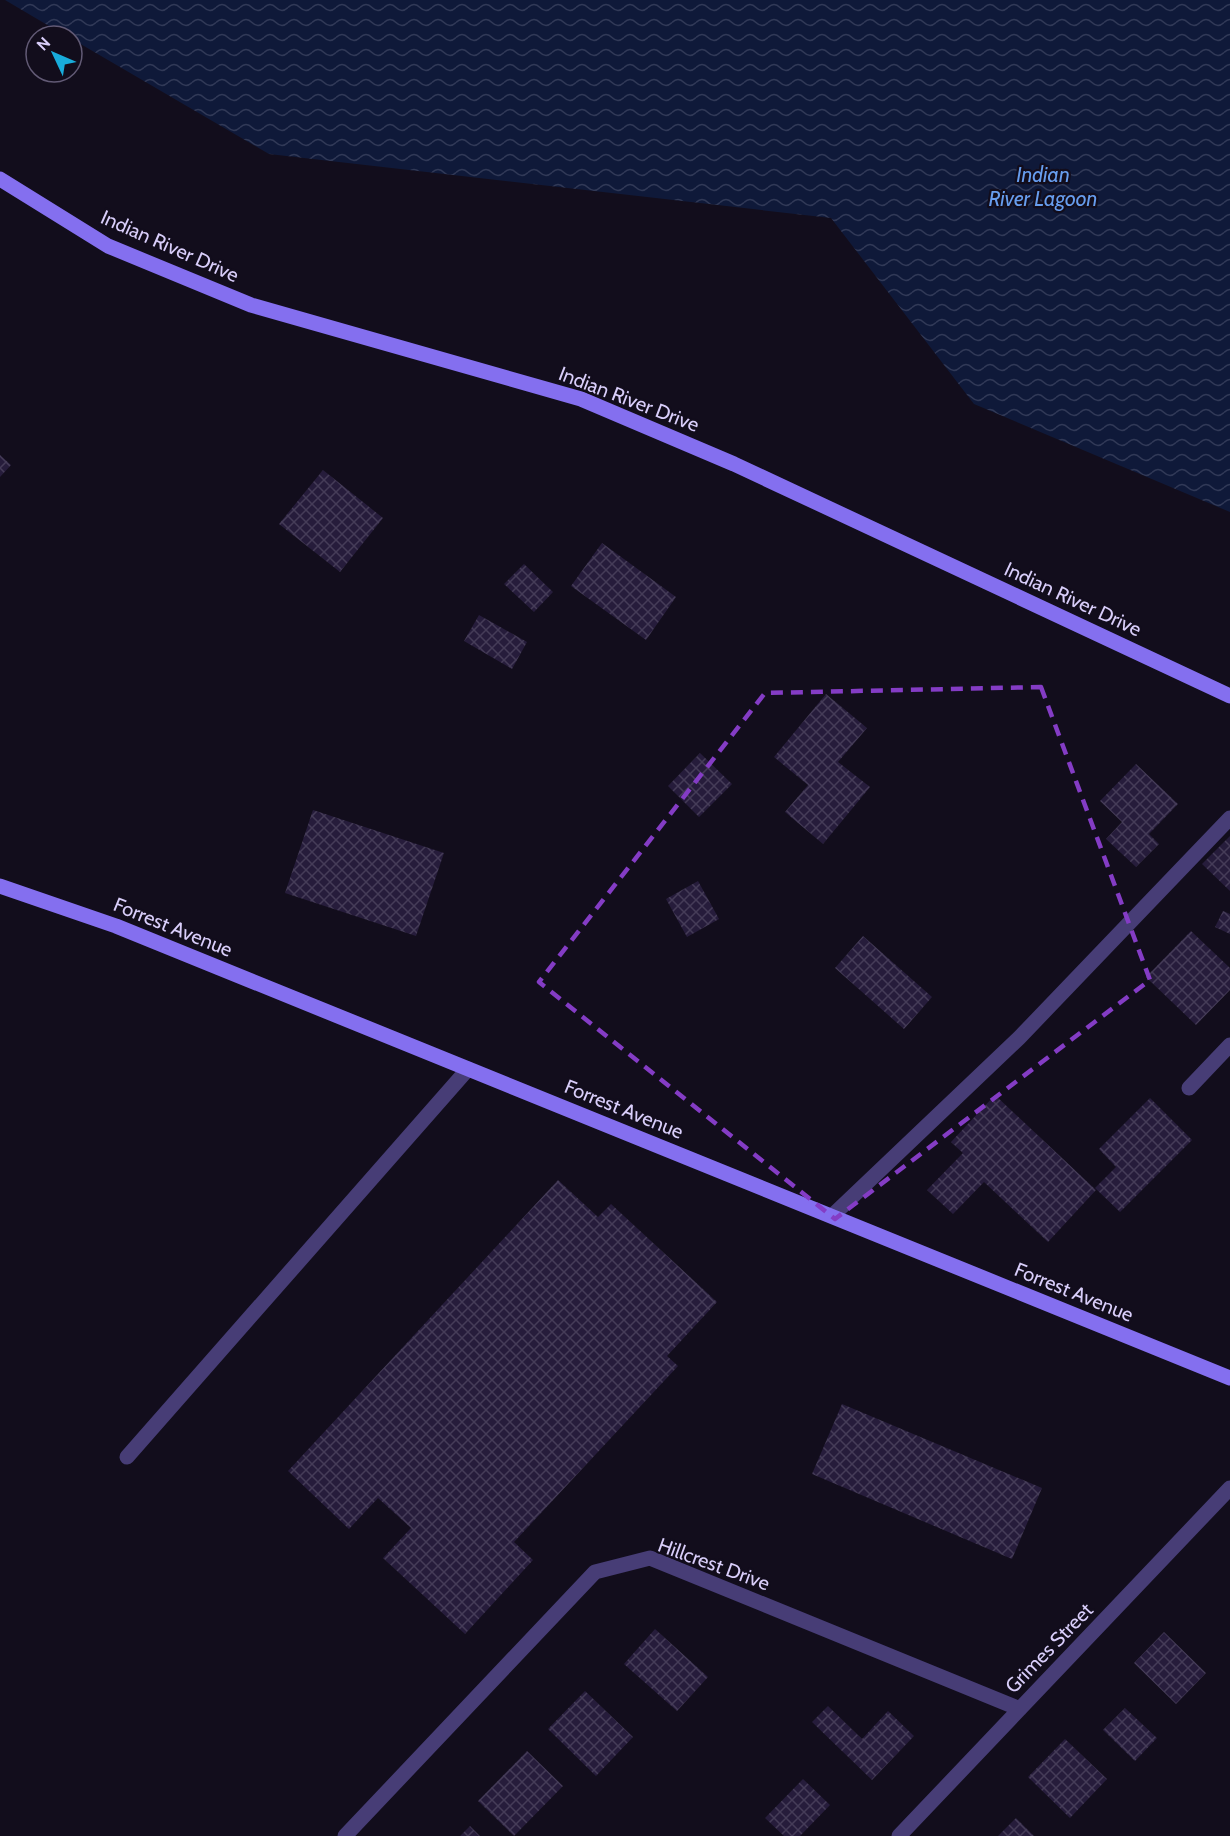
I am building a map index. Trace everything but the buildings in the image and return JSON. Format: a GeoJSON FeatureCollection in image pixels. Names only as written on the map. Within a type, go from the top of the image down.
{"type":"FeatureCollection","features":[{"type":"Feature","properties":{"kind":"street","name":"Indian River Drive"},"geometry":{"type":"LineString","coordinates":[[0,179],[108,246],[251,305],[592,404],[734,464],[1230,696]]}},
{"type":"Feature","properties":{"kind":"street"},"geometry":{"type":"LineString","coordinates":[[832,1216],[1019,1038],[1230,818]]}},
{"type":"Feature","properties":{"kind":"street","name":"Forrest Avenue"},"geometry":{"type":"LineString","coordinates":[[0,886],[116,926],[1230,1378]]}},
{"type":"Feature","properties":{"kind":"street"},"geometry":{"type":"LineString","coordinates":[[1189,1088],[1230,1045]]}},
{"type":"Feature","properties":{"kind":"street"},"geometry":{"type":"LineString","coordinates":[[127,1457],[468,1069]]}},
{"type":"Feature","properties":{"kind":"street","name":"Grimes Street"},"geometry":{"type":"LineString","coordinates":[[899,1836],[1230,1488]]}},
{"type":"Feature","properties":{"kind":"street","name":"Hillcrest Drive"},"geometry":{"type":"LineString","coordinates":[[345,1836],[595,1572],[650,1558],[1020,1709]]}},
{"type":"Feature","properties":{"kind":"highlighted area"},"geometry":{"type":"Polygon","coordinates":[[[1041,687],[1150,980],[835,1219],[539,982],[765,693],[1041,687]]]}},
{"type":"Feature","properties":{"kind":"water","name":"Indian River Lagoon"},"geometry":{"type":"Polygon","coordinates":[[[5,0],[1230,0],[1230,512],[974,404],[831,218],[269,154],[84,46],[84,24],[46,24],[5,0]]]}}]}
